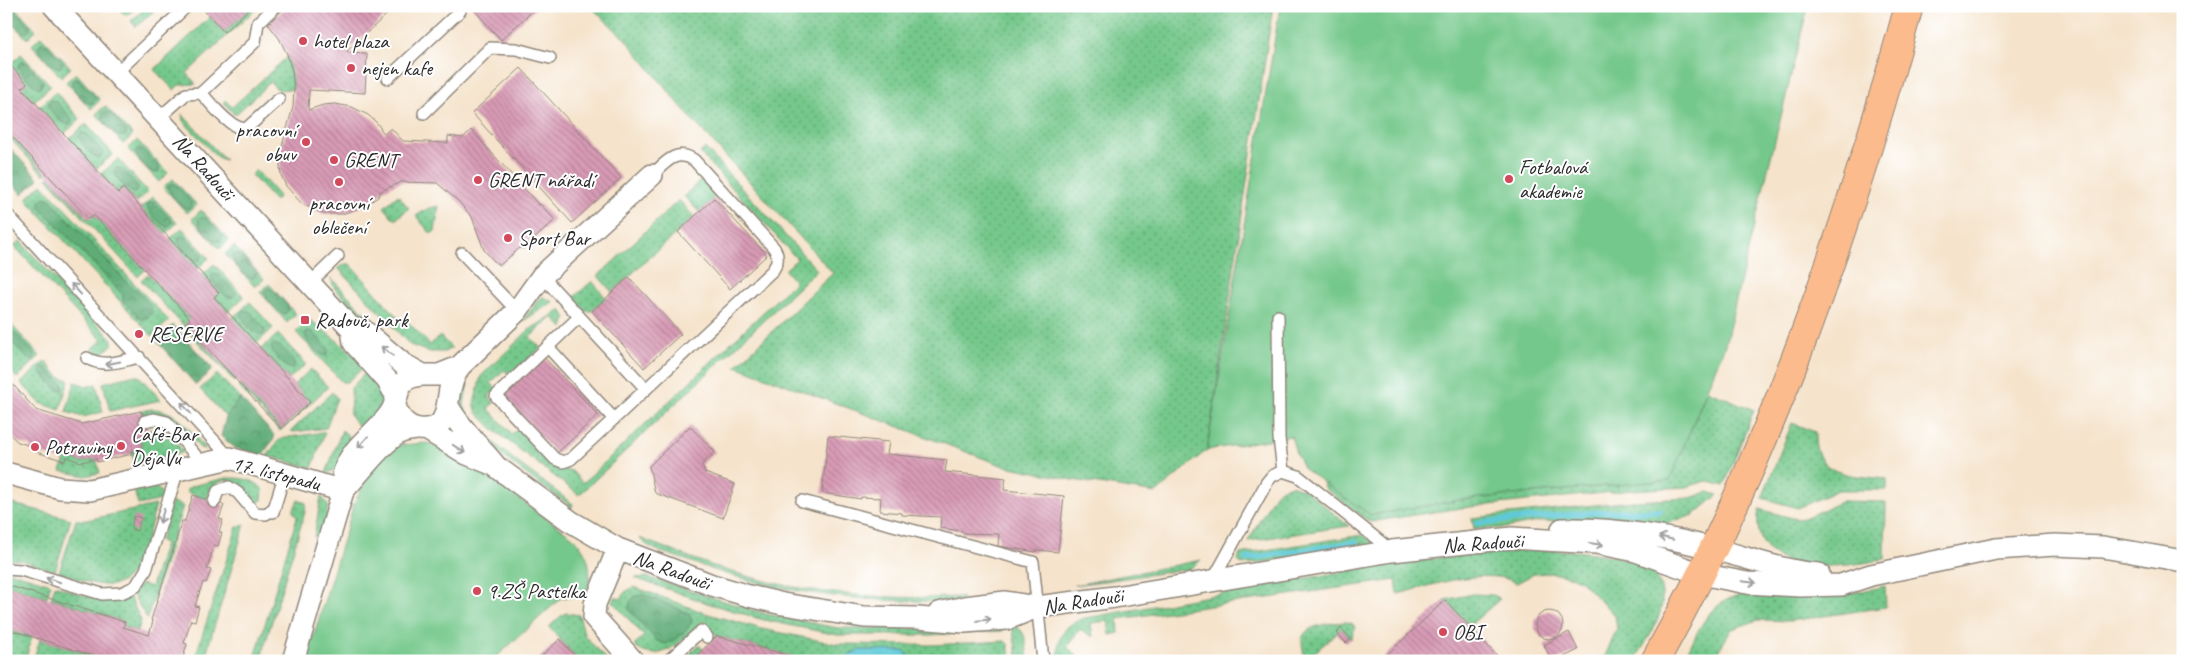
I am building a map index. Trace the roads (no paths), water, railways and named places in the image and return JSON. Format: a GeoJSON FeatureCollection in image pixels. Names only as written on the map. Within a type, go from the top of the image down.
{"type":"FeatureCollection","features":[{"type":"Feature","properties":{"kind":"main road"},"geometry":{"type":"LineString","coordinates":[[1655,661],[1714,549],[1744,486],[1820,292],[1887,85],[1909,6]]}},
{"type":"Feature","properties":{"kind":"street","name":"Na Radouči"},"geometry":{"type":"LineString","coordinates":[[54,6],[352,329]]}},
{"type":"Feature","properties":{"kind":"street"},"geometry":{"type":"LineString","coordinates":[[343,491],[344,471],[356,451],[386,419],[403,382],[416,376],[448,372],[459,367],[517,311],[542,276],[652,175]]}},
{"type":"Feature","properties":{"kind":"street"},"geometry":{"type":"LineString","coordinates":[[352,329],[363,330],[403,364],[442,384],[449,403],[465,432],[476,442],[494,465],[467,454],[403,421],[387,380],[354,343],[352,329]]}},
{"type":"Feature","properties":{"kind":"street"},"geometry":{"type":"LineString","coordinates":[[343,491],[368,461],[401,432],[421,429],[440,422],[449,403],[454,378],[459,367]]}},
{"type":"Feature","properties":{"kind":"street","name":"17. listopadu"},"geometry":{"type":"LineString","coordinates":[[6,473],[60,488],[80,491],[103,488],[230,458],[343,491],[292,661]]}},
{"type":"Feature","properties":{"kind":"street","name":"Na Radouči"},"geometry":{"type":"LineString","coordinates":[[494,465],[570,521],[618,549],[712,585],[783,604],[864,617],[918,618],[965,607],[1005,602],[1037,607],[1115,597],[1392,551],[1512,538],[1596,543],[1636,551],[1701,574],[1747,583],[1801,586],[1841,585],[1871,575]]}},
{"type":"Feature","properties":{"kind":"street"},"geometry":{"type":"LineString","coordinates":[[1512,538],[1552,529],[1601,528],[1651,534],[1714,549],[1769,566],[1805,573],[1838,576],[1871,575],[1996,549],[2055,545],[2103,547],[2183,561]]}},
{"type":"Feature","properties":{"kind":"street"},"geometry":{"type":"LineString","coordinates":[[618,549],[595,604],[594,617],[633,661]]}},
{"type":"Feature","properties":{"kind":"lane"},"geometry":{"type":"LineString","coordinates":[[116,73],[187,6]]}},
{"type":"Feature","properties":{"kind":"lane"},"geometry":{"type":"LineString","coordinates":[[159,118],[186,94],[201,93],[255,42],[258,23],[276,6]]}},
{"type":"Feature","properties":{"kind":"lane"},"geometry":{"type":"LineString","coordinates":[[388,78],[460,11]]}},
{"type":"Feature","properties":{"kind":"lane"},"geometry":{"type":"LineString","coordinates":[[424,113],[490,48],[516,49],[550,58]]}},
{"type":"Feature","properties":{"kind":"lane"},"geometry":{"type":"LineString","coordinates":[[201,93],[234,126],[242,129],[247,128],[279,99]]}},
{"type":"Feature","properties":{"kind":"lane"},"geometry":{"type":"LineString","coordinates":[[580,317],[496,396],[559,462],[567,462],[571,459],[773,270],[777,259],[777,253],[774,248],[689,157],[673,156],[652,175]]}},
{"type":"Feature","properties":{"kind":"lane"},"geometry":{"type":"LineString","coordinates":[[6,213],[230,458]]}},
{"type":"Feature","properties":{"kind":"lane"},"geometry":{"type":"LineString","coordinates":[[462,252],[517,311]]}},
{"type":"Feature","properties":{"kind":"lane"},"geometry":{"type":"LineString","coordinates":[[310,283],[338,256]]}},
{"type":"Feature","properties":{"kind":"lane"},"geometry":{"type":"LineString","coordinates":[[542,276],[646,389]]}},
{"type":"Feature","properties":{"kind":"lane"},"geometry":{"type":"LineString","coordinates":[[1278,316],[1279,438],[1282,471]]}},
{"type":"Feature","properties":{"kind":"lane"},"geometry":{"type":"LineString","coordinates":[[548,347],[614,419]]}},
{"type":"Feature","properties":{"kind":"lane"},"geometry":{"type":"LineString","coordinates":[[87,358],[95,363],[105,365],[139,357]]}},
{"type":"Feature","properties":{"kind":"lane"},"geometry":{"type":"LineString","coordinates":[[145,421],[154,419],[167,422],[203,464]]}},
{"type":"Feature","properties":{"kind":"lane"},"geometry":{"type":"LineString","coordinates":[[6,569],[21,570],[102,594],[121,593],[136,586],[146,570],[178,470]]}},
{"type":"Feature","properties":{"kind":"lane"},"geometry":{"type":"LineString","coordinates":[[1213,580],[1267,482],[1272,476],[1282,471],[1298,476],[1392,551]]}},
{"type":"Feature","properties":{"kind":"lane"},"geometry":{"type":"LineString","coordinates":[[271,520],[285,473]]}},
{"type":"Feature","properties":{"kind":"lane"},"geometry":{"type":"LineString","coordinates":[[214,502],[218,491],[229,487],[238,493],[255,513],[266,514],[275,507]]}},
{"type":"Feature","properties":{"kind":"lane"},"geometry":{"type":"LineString","coordinates":[[802,501],[1033,562],[1043,661]]}},
{"type":"Feature","properties":{"kind":"lane"},"geometry":{"type":"LineString","coordinates":[[668,661],[701,632],[707,637]]}},
{"type":"Feature","properties":{"kind":"water"},"geometry":{"type":"Polygon","coordinates":[[[859,650],[904,651],[913,661],[844,661],[848,655],[859,650]]]}},
{"type":"Feature","properties":{"kind":"waterway"},"geometry":{"type":"LineString","coordinates":[[1477,523],[1601,512],[1660,511]]}},
{"type":"Feature","properties":{"kind":"waterway"},"geometry":{"type":"LineString","coordinates":[[1246,559],[1356,542]]}},
{"type":"Feature","properties":{"kind":"place","name":"hotel plaza"},"geometry":{"type":"Point","coordinates":[303,41]}},
{"type":"Feature","properties":{"kind":"place","name":"nejen kafe"},"geometry":{"type":"Point","coordinates":[351,68]}},
{"type":"Feature","properties":{"kind":"place","name":"pracovní obuv"},"geometry":{"type":"Point","coordinates":[306,142]}},
{"type":"Feature","properties":{"kind":"place","name":"GRENT"},"geometry":{"type":"Point","coordinates":[334,160]}},
{"type":"Feature","properties":{"kind":"place","name":"Fotbalová akademie"},"geometry":{"type":"Point","coordinates":[1509,179]}},
{"type":"Feature","properties":{"kind":"place","name":"GRENT nářadí"},"geometry":{"type":"Point","coordinates":[478,180]}},
{"type":"Feature","properties":{"kind":"place","name":"pracovní oblečení"},"geometry":{"type":"Point","coordinates":[339,182]}},
{"type":"Feature","properties":{"kind":"place","name":"Sport Bar"},"geometry":{"type":"Point","coordinates":[508,238]}},
{"type":"Feature","properties":{"kind":"place","name":"Radouč, park"},"geometry":{"type":"Point","coordinates":[305,320]}},
{"type":"Feature","properties":{"kind":"place","name":"RESERVE"},"geometry":{"type":"Point","coordinates":[139,334]}},
{"type":"Feature","properties":{"kind":"place","name":"Café-Bar DéjaVu"},"geometry":{"type":"Point","coordinates":[121,446]}},
{"type":"Feature","properties":{"kind":"place","name":"Potraviny"},"geometry":{"type":"Point","coordinates":[35,447]}},
{"type":"Feature","properties":{"kind":"place","name":"9.ZŠ Pastelka"},"geometry":{"type":"Point","coordinates":[477,591]}},
{"type":"Feature","properties":{"kind":"place","name":"OBI"},"geometry":{"type":"Point","coordinates":[1443,632]}}]}
